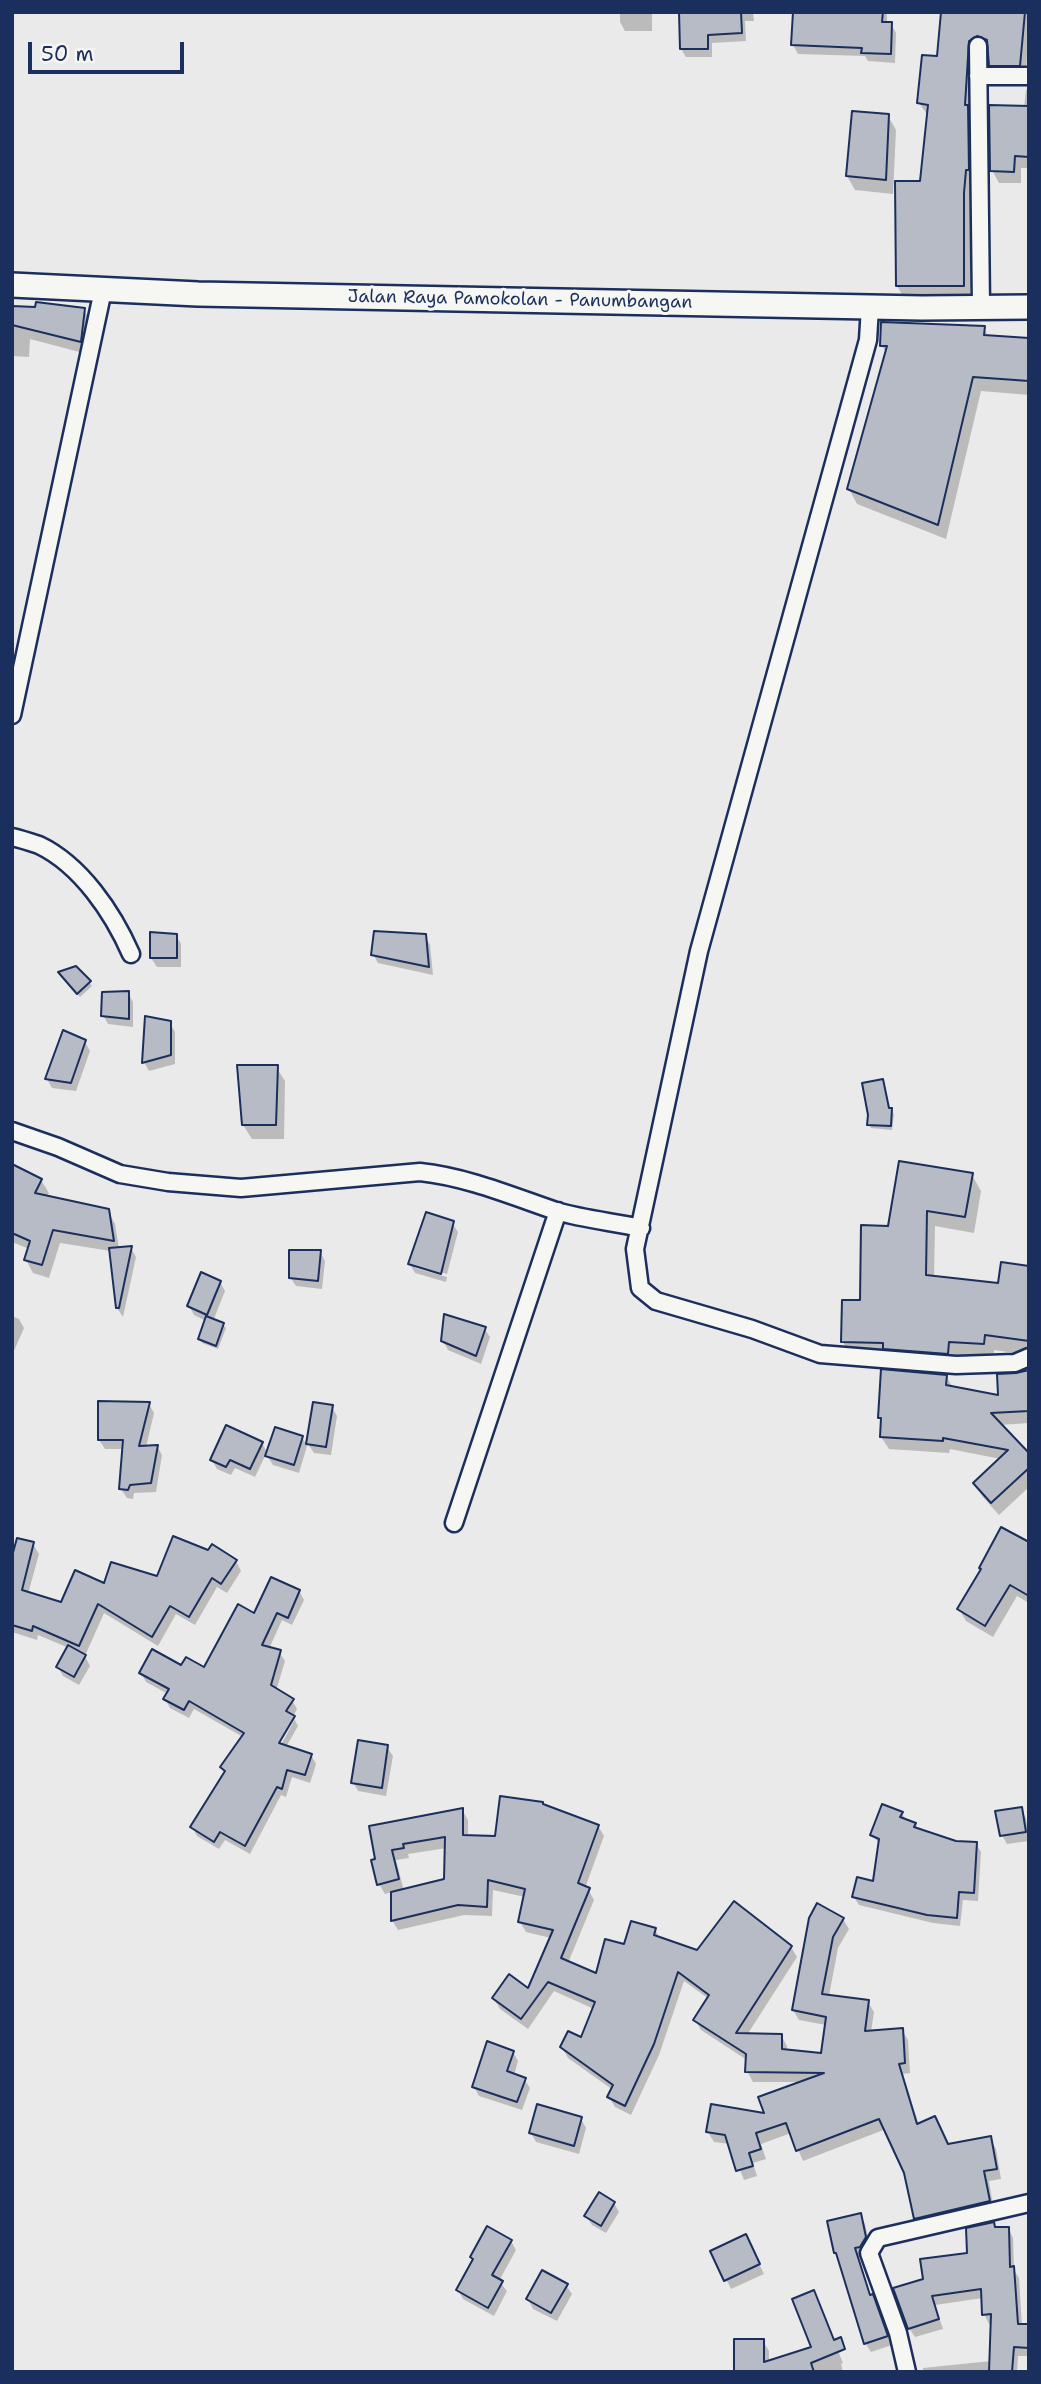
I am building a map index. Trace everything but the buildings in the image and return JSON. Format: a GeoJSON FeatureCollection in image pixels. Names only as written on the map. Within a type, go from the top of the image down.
{"type":"FeatureCollection","features":[{"type":"Feature","properties":{"kind":"main road","name":"Jalan Raya Pamokolan - Panumbangan"},"geometry":{"type":"LineString","coordinates":[[12,285],[103,290],[870,307],[1029,307]]}},
{"type":"Feature","properties":{"kind":"street"},"geometry":{"type":"LineString","coordinates":[[978,46],[981,307]]}},
{"type":"Feature","properties":{"kind":"street"},"geometry":{"type":"LineString","coordinates":[[978,76],[1029,76]]}},
{"type":"Feature","properties":{"kind":"street"},"geometry":{"type":"LineString","coordinates":[[12,715],[103,290]]}},
{"type":"Feature","properties":{"kind":"street"},"geometry":{"type":"LineString","coordinates":[[870,307],[868,340],[699,951],[635,1249],[640,1288],[656,1301],[752,1329],[820,1354],[956,1365],[1015,1363],[1029,1357]]}},
{"type":"Feature","properties":{"kind":"street"},"geometry":{"type":"LineString","coordinates":[[12,836],[40,846],[69,867],[99,898],[121,931],[131,954]]}},
{"type":"Feature","properties":{"kind":"street"},"geometry":{"type":"LineString","coordinates":[[12,1131],[58,1147],[120,1174],[168,1182],[241,1188],[421,1172],[439,1174],[558,1211],[641,1228]]}},
{"type":"Feature","properties":{"kind":"street"},"geometry":{"type":"LineString","coordinates":[[454,1523],[558,1211]]}},
{"type":"Feature","properties":{"kind":"street"},"geometry":{"type":"LineString","coordinates":[[907,2372],[898,2333],[869,2253],[878,2238],[1029,2203]]}}]}
